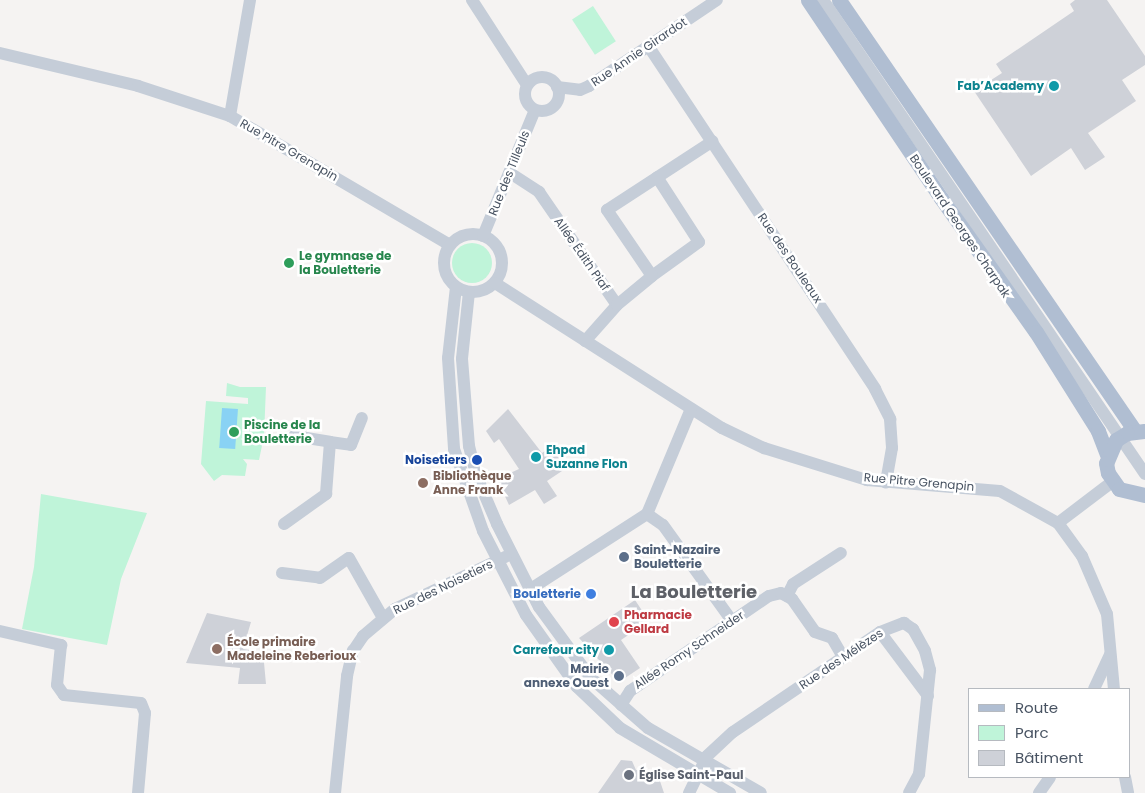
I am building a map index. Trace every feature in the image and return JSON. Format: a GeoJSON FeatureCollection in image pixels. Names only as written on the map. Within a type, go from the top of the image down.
{"type":"FeatureCollection","features":[{"type":"Feature","properties":{"kind":"main road","name":"Boulevard Georges Charpak"},"geometry":{"type":"LineString","coordinates":[[808,0],[941,198],[1036,332],[1098,431],[1107,454],[1108,473],[1112,482]]}},
{"type":"Feature","properties":{"kind":"main road"},"geometry":{"type":"LineString","coordinates":[[839,0],[1140,431],[1118,433],[1107,454]]}},
{"type":"Feature","properties":{"kind":"main road"},"geometry":{"type":"LineString","coordinates":[[1112,482],[1142,498]]}},
{"type":"Feature","properties":{"kind":"street"},"geometry":{"type":"LineString","coordinates":[[230,116],[250,0]]}},
{"type":"Feature","properties":{"kind":"street"},"geometry":{"type":"LineString","coordinates":[[472,0],[527,85],[526,101],[535,110],[553,106],[557,87],[544,77],[527,85]]}},
{"type":"Feature","properties":{"kind":"street","name":"Rue Annie Girardot"},"geometry":{"type":"LineString","coordinates":[[557,87],[586,88],[716,0]]}},
{"type":"Feature","properties":{"kind":"street"},"geometry":{"type":"LineString","coordinates":[[823,0],[1145,474]]}},
{"type":"Feature","properties":{"kind":"street","name":"Rue des Bouleaux"},"geometry":{"type":"LineString","coordinates":[[649,47],[713,141],[875,389],[890,420],[892,448],[886,482]]}},
{"type":"Feature","properties":{"kind":"street","name":"Rue Pitre Grenapin"},"geometry":{"type":"LineString","coordinates":[[0,54],[138,86],[230,116],[450,245]]}},
{"type":"Feature","properties":{"kind":"street","name":"Rue des Tilleuls"},"geometry":{"type":"LineString","coordinates":[[483,236],[535,110]]}},
{"type":"Feature","properties":{"kind":"street"},"geometry":{"type":"LineString","coordinates":[[652,276],[608,210],[713,141]]}},
{"type":"Feature","properties":{"kind":"street","name":"Allée Édith Piaf"},"geometry":{"type":"LineString","coordinates":[[510,172],[538,192],[617,305],[585,341]]}},
{"type":"Feature","properties":{"kind":"street"},"geometry":{"type":"LineString","coordinates":[[617,305],[652,276],[699,242],[657,177]]}},
{"type":"Feature","properties":{"kind":"street"},"geometry":{"type":"LineString","coordinates":[[465,235],[483,236],[498,247],[502,266],[495,283],[487,289],[469,292],[456,287],[445,272],[450,245],[465,235]]}},
{"type":"Feature","properties":{"kind":"street","name":"Rue Pitre Grenapin"},"geometry":{"type":"LineString","coordinates":[[495,283],[722,428],[795,460],[886,482],[1000,491],[1058,523],[1082,556],[1107,614],[1114,687]]}},
{"type":"Feature","properties":{"kind":"street"},"geometry":{"type":"LineString","coordinates":[[456,287],[448,358],[454,449],[463,482],[498,561],[526,615],[577,687],[620,728],[728,792]]}},
{"type":"Feature","properties":{"kind":"street"},"geometry":{"type":"LineString","coordinates":[[469,292],[462,359],[469,446],[477,477],[511,554],[530,590],[563,644],[591,678],[621,705],[648,728],[705,759],[761,793]]}},
{"type":"Feature","properties":{"kind":"street"},"geometry":{"type":"LineString","coordinates":[[530,590],[647,514],[691,409]]}},
{"type":"Feature","properties":{"kind":"street"},"geometry":{"type":"LineString","coordinates":[[294,436],[351,445],[362,418]]}},
{"type":"Feature","properties":{"kind":"street"},"geometry":{"type":"LineString","coordinates":[[284,524],[326,494],[330,442]]}},
{"type":"Feature","properties":{"kind":"street"},"geometry":{"type":"LineString","coordinates":[[1058,523],[1112,482]]}},
{"type":"Feature","properties":{"kind":"street"},"geometry":{"type":"LineString","coordinates":[[647,514],[663,525],[732,621]]}},
{"type":"Feature","properties":{"kind":"street","name":"Rue des Noisetiers"},"geometry":{"type":"LineString","coordinates":[[335,793],[351,658],[362,636],[382,618],[511,554]]}},
{"type":"Feature","properties":{"kind":"street"},"geometry":{"type":"LineString","coordinates":[[841,554],[793,584],[787,596],[816,632],[832,638],[842,657]]}},
{"type":"Feature","properties":{"kind":"street"},"geometry":{"type":"LineString","coordinates":[[282,573],[320,578],[349,558],[382,618]]}},
{"type":"Feature","properties":{"kind":"street","name":"Allée Romy Schneider"},"geometry":{"type":"LineString","coordinates":[[621,705],[630,691],[770,596],[781,593],[787,596]]}},
{"type":"Feature","properties":{"kind":"street","name":"Rue des Mélèzes"},"geometry":{"type":"LineString","coordinates":[[705,759],[733,732],[842,657],[880,632],[904,623],[913,629],[925,651],[930,670],[919,774],[909,793]]}},
{"type":"Feature","properties":{"kind":"street"},"geometry":{"type":"LineString","coordinates":[[0,631],[61,645],[57,685],[64,695],[142,703],[145,713],[138,793]]}},
{"type":"Feature","properties":{"kind":"street"},"geometry":{"type":"LineString","coordinates":[[880,632],[928,696]]}},
{"type":"Feature","properties":{"kind":"street"},"geometry":{"type":"LineString","coordinates":[[1111,653],[1095,687],[1114,687]]}},
{"type":"Feature","properties":{"kind":"street"},"geometry":{"type":"LineString","coordinates":[[689,793],[705,759]]}},
{"type":"Feature","properties":{"kind":"street"},"geometry":{"type":"LineString","coordinates":[[1039,793],[1049,778]]}},
{"type":"Feature","properties":{"kind":"street"},"geometry":{"type":"LineString","coordinates":[[1125,778],[1128,793]]}},
{"type":"Feature","properties":{"kind":"green space"},"geometry":{"type":"Polygon","coordinates":[[[593,6],[616,41],[595,55],[572,20],[593,6]]]}},
{"type":"Feature","properties":{"kind":"green space"},"geometry":{"type":"Polygon","coordinates":[[[472,243],[486,249],[492,263],[486,277],[472,283],[458,277],[452,263],[458,249],[472,243]]]}},
{"type":"Feature","properties":{"kind":"green space","name":"Piscine de la Bouletterie"},"geometry":{"type":"Polygon","coordinates":[[[227,383],[240,387],[266,387],[264,436],[259,460],[243,459],[247,464],[245,476],[222,475],[214,481],[201,464],[206,401],[248,404],[248,398],[226,396],[227,383]]]}},
{"type":"Feature","properties":{"kind":"green space"},"geometry":{"type":"Polygon","coordinates":[[[41,494],[147,513],[121,579],[107,645],[22,629],[34,567],[41,494]]]}},
{"type":"Feature","properties":{"kind":"water"},"geometry":{"type":"Polygon","coordinates":[[[222,408],[238,409],[235,449],[219,448],[222,408]]]}},
{"type":"Feature","properties":{"kind":"building","name":"Fab’Academy"},"geometry":{"type":"Polygon","coordinates":[[[1075,0],[1107,0],[1145,56],[1145,65],[1122,80],[1136,101],[1088,133],[1105,157],[1085,170],[1071,148],[1031,176],[974,91],[1002,73],[996,64],[1074,11],[1070,4],[1075,0]]]}},
{"type":"Feature","properties":{"kind":"building","name":"Ehpad Suzanne Flon"},"geometry":{"type":"Polygon","coordinates":[[[508,409],[542,453],[549,448],[568,467],[547,481],[557,496],[544,504],[535,490],[509,505],[497,479],[519,469],[499,439],[494,443],[486,431],[508,409]]]}},
{"type":"Feature","properties":{"kind":"building","name":"Carrefour city"},"geometry":{"type":"Polygon","coordinates":[[[635,600],[649,621],[621,640],[640,668],[619,682],[579,638],[635,600]]]}},
{"type":"Feature","properties":{"kind":"building","name":"École primaire Madeleine Reberioux"},"geometry":{"type":"Polygon","coordinates":[[[207,613],[251,622],[243,649],[263,652],[266,684],[238,684],[240,668],[186,663],[207,613]]]}},
{"type":"Feature","properties":{"kind":"building","name":"Église Saint-Paul"},"geometry":{"type":"Polygon","coordinates":[[[621,760],[632,761],[636,770],[646,771],[650,780],[660,781],[664,793],[598,793],[621,760]]]}},
{"type":"Feature","properties":{"kind":"place","name":"Fab’Academy"},"geometry":{"type":"Point","coordinates":[1054,86]}},
{"type":"Feature","properties":{"kind":"place","name":"Le gymnase de la Bouletterie"},"geometry":{"type":"Point","coordinates":[289,263]}},
{"type":"Feature","properties":{"kind":"place","name":"Piscine de la Bouletterie"},"geometry":{"type":"Point","coordinates":[234,432]}},
{"type":"Feature","properties":{"kind":"place","name":"Ehpad Suzanne Flon"},"geometry":{"type":"Point","coordinates":[536,457]}},
{"type":"Feature","properties":{"kind":"place","name":"Noisetiers"},"geometry":{"type":"Point","coordinates":[477,460]}},
{"type":"Feature","properties":{"kind":"place","name":"Bibliothèque Anne Frank"},"geometry":{"type":"Point","coordinates":[423,483]}},
{"type":"Feature","properties":{"kind":"place","name":"Saint-Nazaire Bouletterie"},"geometry":{"type":"Point","coordinates":[624,557]}},
{"type":"Feature","properties":{"kind":"place","name":"Bouletterie"},"geometry":{"type":"Point","coordinates":[591,594]}},
{"type":"Feature","properties":{"kind":"place","name":"Pharmacie Gellard"},"geometry":{"type":"Point","coordinates":[614,622]}},
{"type":"Feature","properties":{"kind":"place","name":"École primaire Madeleine Reberioux"},"geometry":{"type":"Point","coordinates":[217,649]}},
{"type":"Feature","properties":{"kind":"place","name":"Carrefour city"},"geometry":{"type":"Point","coordinates":[609,650]}},
{"type":"Feature","properties":{"kind":"place","name":"Mairie annexe Ouest"},"geometry":{"type":"Point","coordinates":[619,676]}},
{"type":"Feature","properties":{"kind":"place","name":"Église Saint-Paul"},"geometry":{"type":"Point","coordinates":[629,775]}},
{"type":"Feature","properties":{"kind":"district","name":"La Bouletterie"},"geometry":{"type":"Point","coordinates":[694,592]}}]}
